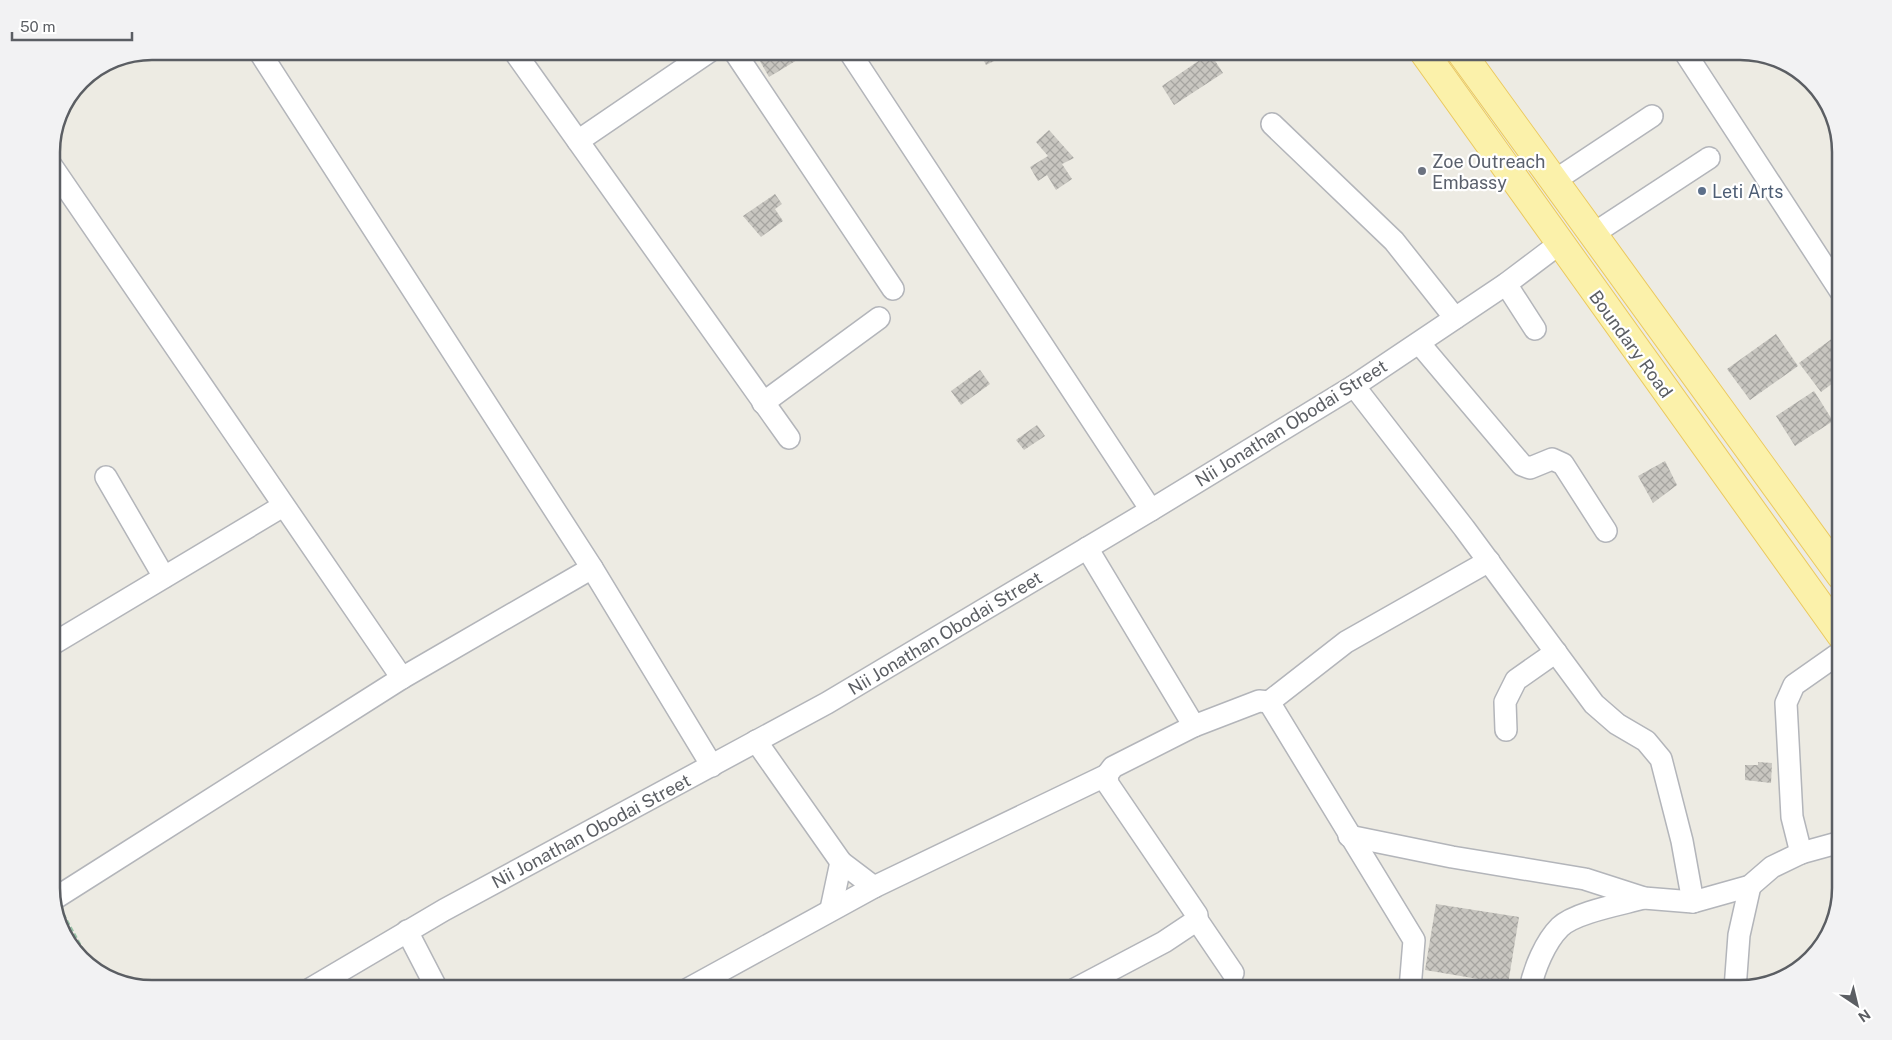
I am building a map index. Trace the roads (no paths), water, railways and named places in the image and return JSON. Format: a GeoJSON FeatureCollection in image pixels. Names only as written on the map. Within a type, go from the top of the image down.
{"type":"FeatureCollection","features":[{"type":"Feature","properties":{"kind":"main road","name":"Boundary Road"},"geometry":{"type":"LineString","coordinates":[[1429,60],[1559,244],[1832,623]]}},
{"type":"Feature","properties":{"kind":"main road","name":"Boundary Road"},"geometry":{"type":"LineString","coordinates":[[1467,60],[1832,564]]}},
{"type":"Feature","properties":{"kind":"street"},"geometry":{"type":"LineString","coordinates":[[265,60],[592,568],[712,766]]}},
{"type":"Feature","properties":{"kind":"street"},"geometry":{"type":"LineString","coordinates":[[520,60],[788,438]]}},
{"type":"Feature","properties":{"kind":"street"},"geometry":{"type":"LineString","coordinates":[[578,141],[690,60]]}},
{"type":"Feature","properties":{"kind":"street"},"geometry":{"type":"LineString","coordinates":[[740,60],[893,289]]}},
{"type":"Feature","properties":{"kind":"street"},"geometry":{"type":"LineString","coordinates":[[859,60],[1151,510]]}},
{"type":"Feature","properties":{"kind":"street"},"geometry":{"type":"LineString","coordinates":[[1690,60],[1832,278]]}},
{"type":"Feature","properties":{"kind":"street"},"geometry":{"type":"LineString","coordinates":[[1554,181],[1652,116]]}},
{"type":"Feature","properties":{"kind":"street"},"geometry":{"type":"LineString","coordinates":[[1272,124],[1394,241],[1455,318]]}},
{"type":"Feature","properties":{"kind":"street"},"geometry":{"type":"LineString","coordinates":[[1593,234],[1709,158]]}},
{"type":"Feature","properties":{"kind":"street"},"geometry":{"type":"LineString","coordinates":[[60,177],[402,678]]}},
{"type":"Feature","properties":{"kind":"street","name":"Nii Jonathan Obodai Street"},"geometry":{"type":"LineString","coordinates":[[325,980],[407,931],[826,703],[1151,510],[1354,386],[1506,284],[1559,244]]}},
{"type":"Feature","properties":{"kind":"street"},"geometry":{"type":"LineString","coordinates":[[1506,284],[1535,329]]}},
{"type":"Feature","properties":{"kind":"street"},"geometry":{"type":"LineString","coordinates":[[763,403],[879,318]]}},
{"type":"Feature","properties":{"kind":"street"},"geometry":{"type":"LineString","coordinates":[[1419,343],[1522,465],[1530,468],[1552,460],[1563,464],[1606,531]]}},
{"type":"Feature","properties":{"kind":"street"},"geometry":{"type":"LineString","coordinates":[[1354,386],[1489,561],[1594,704],[1617,724],[1646,741],[1661,759],[1682,841],[1693,902]]}},
{"type":"Feature","properties":{"kind":"street"},"geometry":{"type":"LineString","coordinates":[[106,476],[164,577]]}},
{"type":"Feature","properties":{"kind":"street"},"geometry":{"type":"LineString","coordinates":[[60,640],[283,506]]}},
{"type":"Feature","properties":{"kind":"street"},"geometry":{"type":"LineString","coordinates":[[1087,548],[1194,726]]}},
{"type":"Feature","properties":{"kind":"street"},"geometry":{"type":"LineString","coordinates":[[704,980],[874,886],[1107,775],[1113,767],[1194,726],[1259,701],[1269,702],[1346,642],[1489,561]]}},
{"type":"Feature","properties":{"kind":"street"},"geometry":{"type":"LineString","coordinates":[[60,892],[402,678],[592,568]]}},
{"type":"Feature","properties":{"kind":"street"},"geometry":{"type":"LineString","coordinates":[[1506,730],[1505,702],[1516,680],[1556,652]]}},
{"type":"Feature","properties":{"kind":"street"},"geometry":{"type":"LineString","coordinates":[[1801,853],[1792,816],[1786,703],[1794,685],[1832,658]]}},
{"type":"Feature","properties":{"kind":"street"},"geometry":{"type":"LineString","coordinates":[[1269,702],[1414,940],[1411,980]]}},
{"type":"Feature","properties":{"kind":"street"},"geometry":{"type":"LineString","coordinates":[[756,741],[841,862],[874,886]]}},
{"type":"Feature","properties":{"kind":"street"},"geometry":{"type":"LineString","coordinates":[[1107,775],[1108,784],[1197,915],[1197,920],[1233,973]]}},
{"type":"Feature","properties":{"kind":"street"},"geometry":{"type":"LineString","coordinates":[[1350,836],[1452,857],[1585,879],[1644,898],[1693,902],[1750,886],[1772,867],[1801,853],[1832,844]]}},
{"type":"Feature","properties":{"kind":"street"},"geometry":{"type":"LineString","coordinates":[[831,910],[841,862]]}},
{"type":"Feature","properties":{"kind":"street"},"geometry":{"type":"LineString","coordinates":[[1736,980],[1738,935],[1750,886]]}},
{"type":"Feature","properties":{"kind":"street"},"geometry":{"type":"LineString","coordinates":[[1532,980],[1535,966],[1561,927],[1588,913],[1644,898]]}},
{"type":"Feature","properties":{"kind":"street"},"geometry":{"type":"LineString","coordinates":[[1092,980],[1164,942],[1197,920]]}},
{"type":"Feature","properties":{"kind":"street"},"geometry":{"type":"LineString","coordinates":[[407,931],[433,980]]}},
{"type":"Feature","properties":{"kind":"place","name":"Zoe Outreach Embassy"},"geometry":{"type":"Point","coordinates":[1422,171]}},
{"type":"Feature","properties":{"kind":"place","name":"Leti Arts"},"geometry":{"type":"Point","coordinates":[1702,191]}}]}
